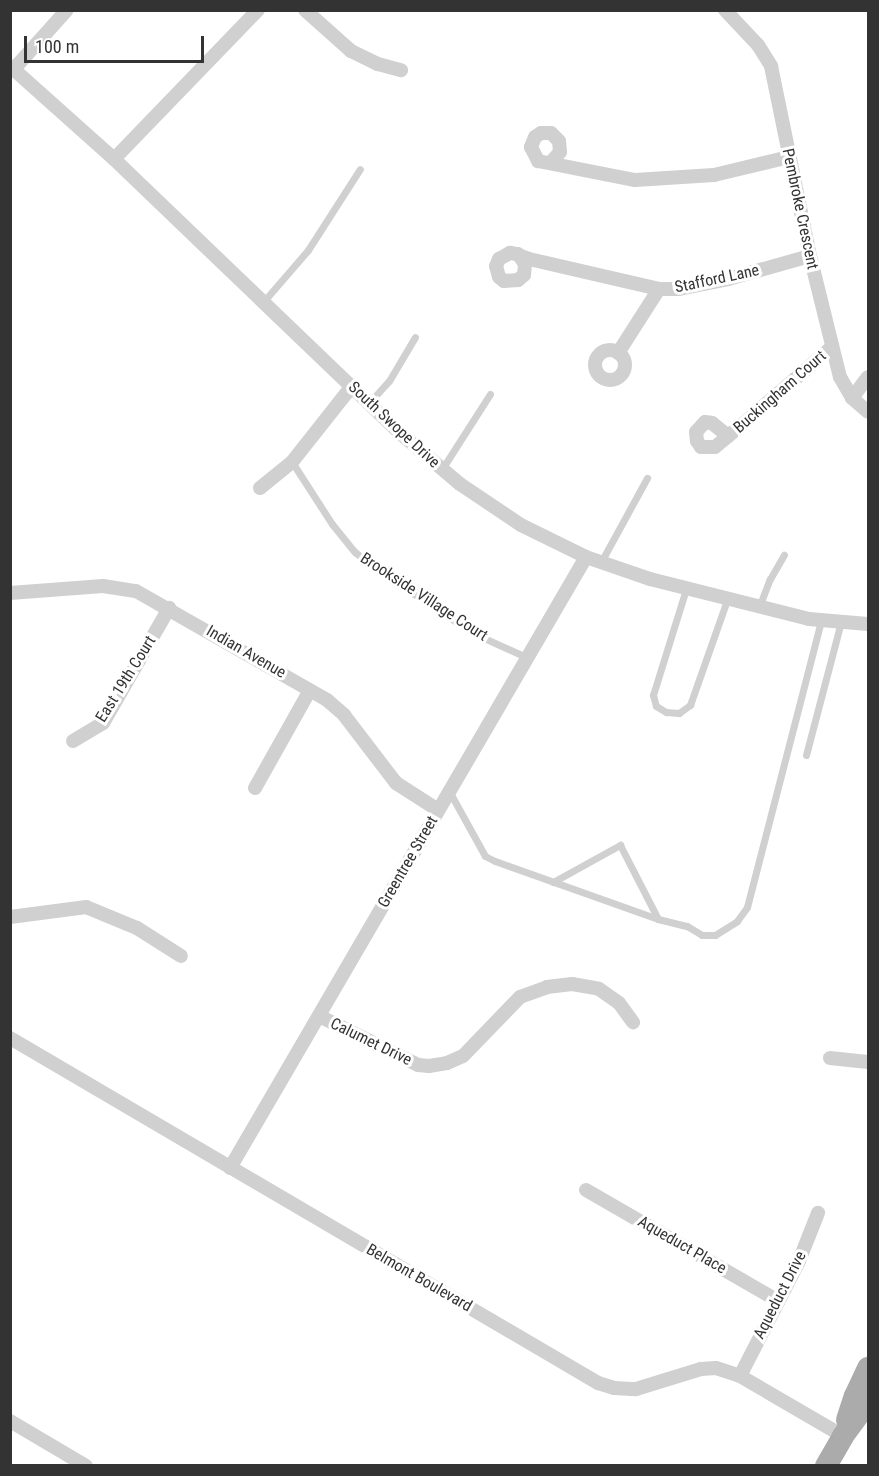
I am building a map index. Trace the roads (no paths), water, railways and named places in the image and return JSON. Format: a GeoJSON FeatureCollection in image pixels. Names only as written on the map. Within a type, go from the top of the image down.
{"type":"FeatureCollection","features":[{"type":"Feature","properties":{"kind":"main road"},"geometry":{"type":"LineString","coordinates":[[843,1436],[855,1396],[868,1368]]}},
{"type":"Feature","properties":{"kind":"main road"},"geometry":{"type":"LineString","coordinates":[[826,1466],[843,1436],[868,1402]]}},
{"type":"Feature","properties":{"kind":"street"},"geometry":{"type":"LineString","coordinates":[[12,67],[67,10]]}},
{"type":"Feature","properties":{"kind":"street"},"geometry":{"type":"LineString","coordinates":[[114,159],[258,10]]}},
{"type":"Feature","properties":{"kind":"street"},"geometry":{"type":"LineString","coordinates":[[305,10],[351,51],[378,64],[401,70]]}},
{"type":"Feature","properties":{"kind":"street","name":"Pembroke Crescent"},"geometry":{"type":"LineString","coordinates":[[724,10],[758,45],[771,66],[810,256],[840,377],[852,398],[868,412]]}},
{"type":"Feature","properties":{"kind":"street","name":"South Swope Drive"},"geometry":{"type":"LineString","coordinates":[[12,67],[114,159],[369,403],[442,469],[521,525],[586,557],[686,589],[759,608],[821,620],[868,624]]}},
{"type":"Feature","properties":{"kind":"street"},"geometry":{"type":"LineString","coordinates":[[552,161],[606,176],[635,180],[714,175],[789,157]]}},
{"type":"Feature","properties":{"kind":"street","name":"Stafford Lane"},"geometry":{"type":"LineString","coordinates":[[518,254],[659,289],[679,289],[728,279],[810,256]]}},
{"type":"Feature","properties":{"kind":"street"},"geometry":{"type":"LineString","coordinates":[[618,352],[659,289]]}},
{"type":"Feature","properties":{"kind":"street","name":"Buckingham Court"},"geometry":{"type":"LineString","coordinates":[[728,436],[832,347]]}},
{"type":"Feature","properties":{"kind":"street"},"geometry":{"type":"LineString","coordinates":[[852,398],[868,376]]}},
{"type":"Feature","properties":{"kind":"street"},"geometry":{"type":"LineString","coordinates":[[260,488],[291,462],[352,386]]}},
{"type":"Feature","properties":{"kind":"street","name":"Greentree Street"},"geometry":{"type":"LineString","coordinates":[[230,1168],[586,557]]}},
{"type":"Feature","properties":{"kind":"street","name":"Indian Avenue"},"geometry":{"type":"LineString","coordinates":[[10,593],[103,586],[136,591],[310,690],[344,715],[396,783],[438,810]]}},
{"type":"Feature","properties":{"kind":"street","name":"East 19th Court"},"geometry":{"type":"LineString","coordinates":[[74,741],[103,723],[169,608]]}},
{"type":"Feature","properties":{"kind":"street"},"geometry":{"type":"LineString","coordinates":[[255,788],[310,690]]}},
{"type":"Feature","properties":{"kind":"street"},"geometry":{"type":"LineString","coordinates":[[10,917],[86,908],[137,928],[180,956]]}},
{"type":"Feature","properties":{"kind":"street","name":"Calumet Drive"},"geometry":{"type":"LineString","coordinates":[[319,1016],[418,1065],[429,1066],[447,1063],[463,1056],[476,1045],[520,996],[547,987],[572,984],[599,989],[619,1003],[633,1022]]}},
{"type":"Feature","properties":{"kind":"street","name":"Belmont Boulevard"},"geometry":{"type":"LineString","coordinates":[[10,1038],[598,1383],[614,1388],[636,1389],[701,1369],[716,1368],[740,1376],[843,1436]]}},
{"type":"Feature","properties":{"kind":"street"},"geometry":{"type":"LineString","coordinates":[[830,1059],[868,1062]]}},
{"type":"Feature","properties":{"kind":"street","name":"Aqueduct Place"},"geometry":{"type":"LineString","coordinates":[[586,1190],[778,1301]]}},
{"type":"Feature","properties":{"kind":"street","name":"Aqueduct Drive"},"geometry":{"type":"LineString","coordinates":[[740,1376],[799,1261],[818,1213]]}},
{"type":"Feature","properties":{"kind":"street"},"geometry":{"type":"LineString","coordinates":[[10,1421],[86,1466]]}},
{"type":"Feature","properties":{"kind":"lane"},"geometry":{"type":"LineString","coordinates":[[264,301],[308,250],[360,169]]}},
{"type":"Feature","properties":{"kind":"lane"},"geometry":{"type":"LineString","coordinates":[[369,403],[389,381],[415,337]]}},
{"type":"Feature","properties":{"kind":"lane"},"geometry":{"type":"LineString","coordinates":[[442,469],[490,394]]}},
{"type":"Feature","properties":{"kind":"lane","name":"Brookside Village Court"},"geometry":{"type":"LineString","coordinates":[[291,462],[332,524],[356,552],[373,567],[472,633],[528,658]]}},
{"type":"Feature","properties":{"kind":"lane"},"geometry":{"type":"LineString","coordinates":[[602,562],[647,478]]}},
{"type":"Feature","properties":{"kind":"lane"},"geometry":{"type":"LineString","coordinates":[[759,608],[770,579],[783,555]]}},
{"type":"Feature","properties":{"kind":"lane"},"geometry":{"type":"LineString","coordinates":[[686,589],[653,695],[656,706],[666,712],[679,713],[690,705],[727,600]]}},
{"type":"Feature","properties":{"kind":"lane"},"geometry":{"type":"LineString","coordinates":[[449,791],[485,856],[658,919],[687,926],[702,935],[715,935],[737,921],[747,907],[821,620]]}},
{"type":"Feature","properties":{"kind":"lane"},"geometry":{"type":"LineString","coordinates":[[806,755],[841,622]]}},
{"type":"Feature","properties":{"kind":"lane"},"geometry":{"type":"LineString","coordinates":[[553,882],[620,845],[658,919]]}}]}
